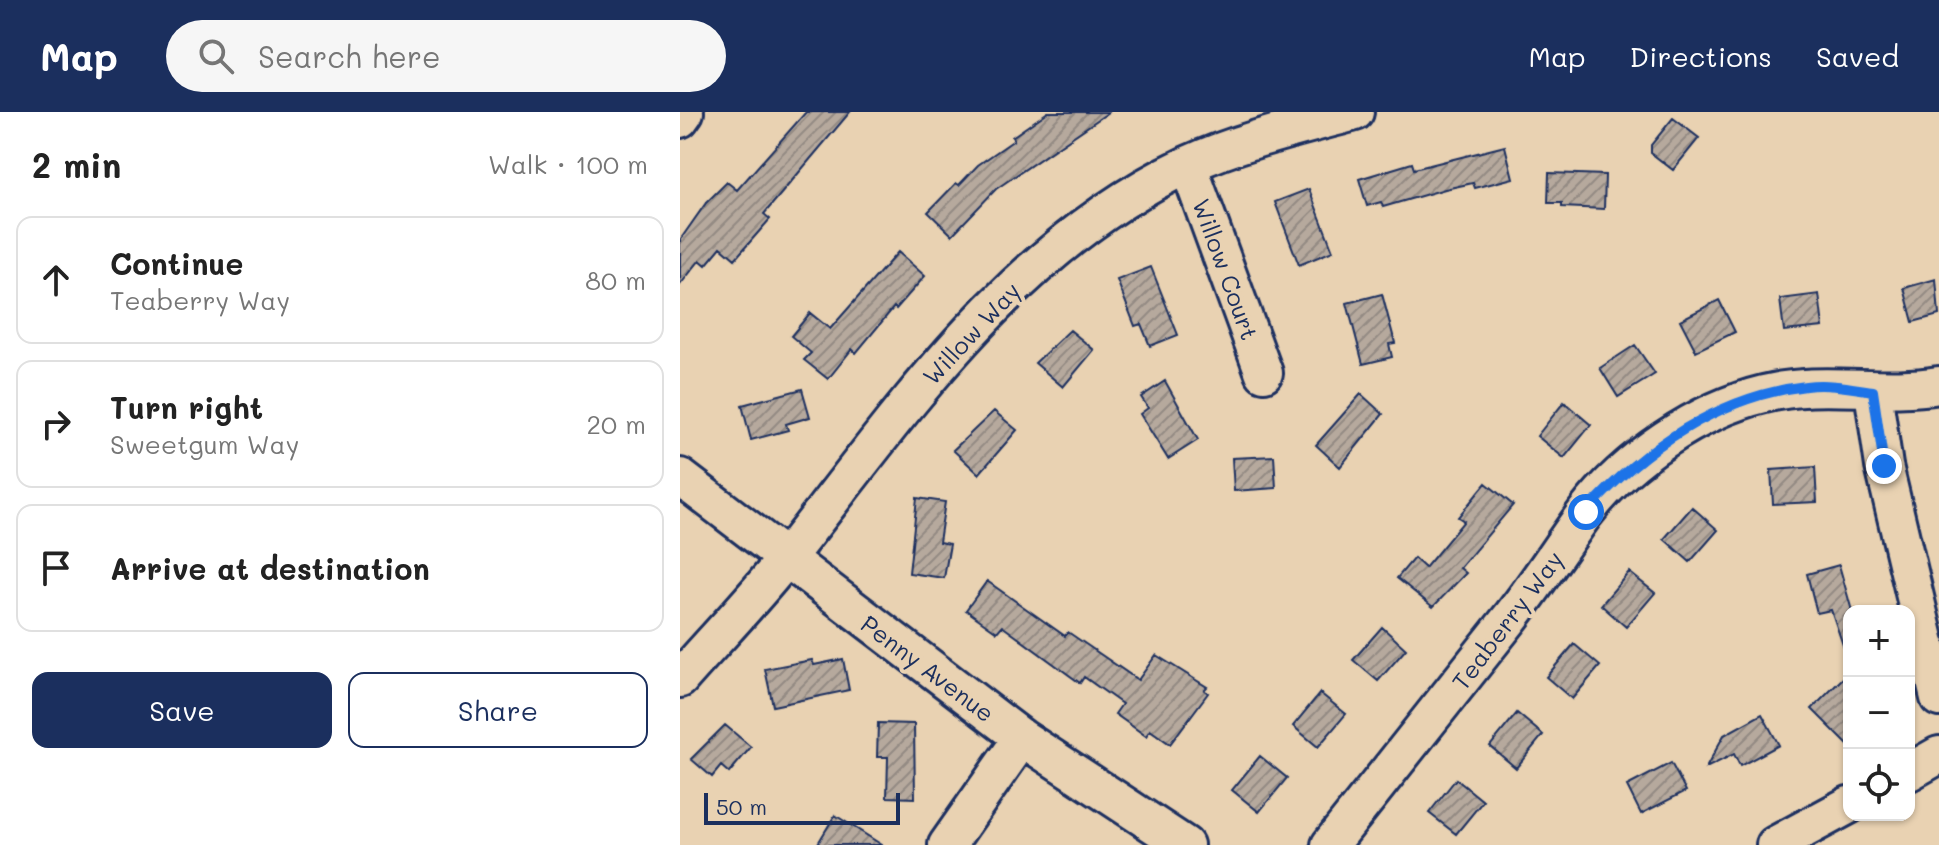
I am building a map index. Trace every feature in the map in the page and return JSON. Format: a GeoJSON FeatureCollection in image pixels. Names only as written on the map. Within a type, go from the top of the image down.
{"type":"FeatureCollection","features":[{"type":"Feature","properties":{"kind":"street"},"geometry":{"type":"LineString","coordinates":[[680,119],[685,112]]}},
{"type":"Feature","properties":{"kind":"street","name":"Willow Way"},"geometry":{"type":"LineString","coordinates":[[680,679],[785,560],[919,388],[1027,272],[1095,219],[1188,165],[1239,145],[1355,112]]}},
{"type":"Feature","properties":{"kind":"street","name":"Willow Court"},"geometry":{"type":"LineString","coordinates":[[1188,165],[1264,373]]}},
{"type":"Feature","properties":{"kind":"street","name":"Teaberry Way"},"geometry":{"type":"LineString","coordinates":[[1330,845],[1521,605],[1586,512],[1612,483],[1644,456],[1716,412],[1762,394],[1808,385],[1873,391],[1939,385]]}},
{"type":"Feature","properties":{"kind":"street"},"geometry":{"type":"LineString","coordinates":[[1873,391],[1887,481],[1939,698]]}},
{"type":"Feature","properties":{"kind":"street","name":"Penny Avenue"},"geometry":{"type":"LineString","coordinates":[[680,477],[1022,738],[1185,845]]}},
{"type":"Feature","properties":{"kind":"street"},"geometry":{"type":"LineString","coordinates":[[947,845],[1022,738]]}},
{"type":"Feature","properties":{"kind":"street"},"geometry":{"type":"LineString","coordinates":[[1915,769],[1939,755]]}},
{"type":"Feature","properties":{"kind":"street"},"geometry":{"type":"LineString","coordinates":[[1775,845],[1843,808]]}},
{"type":"Feature","properties":{"kind":"building"},"geometry":{"type":"Polygon","coordinates":[[[806,112],[850,112],[764,214],[770,219],[735,259],[721,247],[706,265],[700,260],[680,285],[680,240],[706,203],[727,182],[737,190],[806,112]]]}},
{"type":"Feature","properties":{"kind":"building"},"geometry":{"type":"Polygon","coordinates":[[[1048,112],[1109,112],[996,189],[952,235],[928,212],[956,183],[959,185],[978,165],[1014,140],[1012,137],[1048,112]]]}},
{"type":"Feature","properties":{"kind":"building"},"geometry":{"type":"Polygon","coordinates":[[[1673,118],[1699,138],[1673,170],[1651,153],[1651,145],[1673,118]]]}},
{"type":"Feature","properties":{"kind":"building"},"geometry":{"type":"Polygon","coordinates":[[[1505,146],[1513,178],[1475,188],[1473,183],[1445,189],[1383,207],[1381,202],[1367,206],[1359,179],[1412,163],[1414,169],[1505,146]]]}},
{"type":"Feature","properties":{"kind":"building"},"geometry":{"type":"Polygon","coordinates":[[[1549,173],[1605,175],[1604,209],[1562,207],[1562,203],[1548,203],[1549,173]]]}},
{"type":"Feature","properties":{"kind":"building"},"geometry":{"type":"Polygon","coordinates":[[[1309,189],[1333,251],[1299,265],[1275,202],[1309,189]]]}},
{"type":"Feature","properties":{"kind":"building"},"geometry":{"type":"Polygon","coordinates":[[[898,252],[925,276],[856,353],[852,349],[828,379],[804,360],[811,353],[791,336],[810,313],[830,329],[898,252]]]}},
{"type":"Feature","properties":{"kind":"building"},"geometry":{"type":"Polygon","coordinates":[[[1151,267],[1178,335],[1150,346],[1141,324],[1135,326],[1117,280],[1151,267]]]}},
{"type":"Feature","properties":{"kind":"building"},"geometry":{"type":"Polygon","coordinates":[[[1936,279],[1939,315],[1913,322],[1904,288],[1936,279]]]}},
{"type":"Feature","properties":{"kind":"building"},"geometry":{"type":"Polygon","coordinates":[[[1382,294],[1395,343],[1389,344],[1392,357],[1363,364],[1347,303],[1382,294]]]}},
{"type":"Feature","properties":{"kind":"building"},"geometry":{"type":"Polygon","coordinates":[[[1819,294],[1823,327],[1784,331],[1780,299],[1819,294]]]}},
{"type":"Feature","properties":{"kind":"building"},"geometry":{"type":"Polygon","coordinates":[[[1719,300],[1735,332],[1696,351],[1680,320],[1719,300]]]}},
{"type":"Feature","properties":{"kind":"building"},"geometry":{"type":"Polygon","coordinates":[[[1070,330],[1094,350],[1063,387],[1035,363],[1070,330]]]}},
{"type":"Feature","properties":{"kind":"building"},"geometry":{"type":"Polygon","coordinates":[[[1635,345],[1655,374],[1618,397],[1600,368],[1635,345]]]}},
{"type":"Feature","properties":{"kind":"building"},"geometry":{"type":"Polygon","coordinates":[[[1165,381],[1198,440],[1168,459],[1140,414],[1148,408],[1141,397],[1165,381]]]}},
{"type":"Feature","properties":{"kind":"building"},"geometry":{"type":"Polygon","coordinates":[[[802,389],[810,417],[786,424],[788,430],[751,440],[742,405],[802,389]]]}},
{"type":"Feature","properties":{"kind":"building"},"geometry":{"type":"Polygon","coordinates":[[[1361,394],[1383,414],[1340,467],[1316,445],[1361,394]]]}},
{"type":"Feature","properties":{"kind":"building"},"geometry":{"type":"Polygon","coordinates":[[[1564,402],[1591,425],[1564,458],[1537,436],[1564,402]]]}},
{"type":"Feature","properties":{"kind":"building"},"geometry":{"type":"Polygon","coordinates":[[[994,411],[1017,430],[979,474],[953,450],[994,411]]]}},
{"type":"Feature","properties":{"kind":"building"},"geometry":{"type":"Polygon","coordinates":[[[1274,456],[1276,488],[1234,491],[1232,458],[1274,456]]]}},
{"type":"Feature","properties":{"kind":"building"},"geometry":{"type":"Polygon","coordinates":[[[1815,467],[1817,502],[1773,504],[1771,470],[1815,467]]]}},
{"type":"Feature","properties":{"kind":"building"},"geometry":{"type":"Polygon","coordinates":[[[1486,483],[1513,505],[1460,568],[1466,573],[1433,607],[1397,578],[1414,558],[1425,568],[1464,521],[1458,517],[1486,483]]]}},
{"type":"Feature","properties":{"kind":"building"},"geometry":{"type":"Polygon","coordinates":[[[917,498],[945,502],[939,542],[950,544],[944,578],[909,573],[917,498]]]}},
{"type":"Feature","properties":{"kind":"building"},"geometry":{"type":"Polygon","coordinates":[[[1692,507],[1718,530],[1690,562],[1664,539],[1692,507]]]}},
{"type":"Feature","properties":{"kind":"building"},"geometry":{"type":"Polygon","coordinates":[[[1839,565],[1850,605],[1843,605],[1843,645],[1831,610],[1817,613],[1807,574],[1839,565]]]}},
{"type":"Feature","properties":{"kind":"building"},"geometry":{"type":"Polygon","coordinates":[[[1629,572],[1655,593],[1626,627],[1601,605],[1629,572]]]}},
{"type":"Feature","properties":{"kind":"building"},"geometry":{"type":"Polygon","coordinates":[[[987,581],[1065,636],[1068,632],[1138,680],[1156,655],[1207,687],[1204,690],[1208,693],[1170,744],[1150,730],[1146,736],[1115,714],[1122,704],[1084,677],[1080,683],[1002,626],[997,632],[966,610],[987,581]]]}},
{"type":"Feature","properties":{"kind":"building"},"geometry":{"type":"Polygon","coordinates":[[[1382,627],[1406,649],[1378,681],[1353,660],[1382,627]]]}},
{"type":"Feature","properties":{"kind":"building"},"geometry":{"type":"Polygon","coordinates":[[[1574,644],[1600,666],[1572,699],[1546,677],[1574,644]]]}},
{"type":"Feature","properties":{"kind":"building"},"geometry":{"type":"Polygon","coordinates":[[[843,659],[849,690],[773,706],[765,669],[812,660],[814,665],[843,659]]]}},
{"type":"Feature","properties":{"kind":"building"},"geometry":{"type":"Polygon","coordinates":[[[1843,678],[1843,740],[1812,709],[1843,678]]]}},
{"type":"Feature","properties":{"kind":"building"},"geometry":{"type":"Polygon","coordinates":[[[1320,693],[1346,714],[1318,747],[1293,726],[1320,693]]]}},
{"type":"Feature","properties":{"kind":"building"},"geometry":{"type":"Polygon","coordinates":[[[1517,713],[1543,735],[1516,768],[1490,746],[1517,713]]]}},
{"type":"Feature","properties":{"kind":"building"},"geometry":{"type":"Polygon","coordinates":[[[1762,714],[1779,745],[1740,766],[1734,754],[1706,768],[1724,735],[1762,714]]]}},
{"type":"Feature","properties":{"kind":"building"},"geometry":{"type":"Polygon","coordinates":[[[878,723],[914,724],[915,798],[887,797],[888,757],[877,757],[878,723]]]}},
{"type":"Feature","properties":{"kind":"building"},"geometry":{"type":"Polygon","coordinates":[[[725,725],[751,747],[729,773],[721,766],[712,777],[691,759],[725,725]]]}},
{"type":"Feature","properties":{"kind":"building"},"geometry":{"type":"Polygon","coordinates":[[[1260,756],[1287,778],[1259,812],[1232,790],[1260,756]]]}},
{"type":"Feature","properties":{"kind":"building"},"geometry":{"type":"Polygon","coordinates":[[[1671,763],[1686,791],[1641,814],[1627,786],[1671,763]]]}},
{"type":"Feature","properties":{"kind":"building"},"geometry":{"type":"Polygon","coordinates":[[[1456,779],[1483,801],[1456,834],[1429,813],[1456,779]]]}},
{"type":"Feature","properties":{"kind":"building"},"geometry":{"type":"Polygon","coordinates":[[[835,815],[882,845],[817,845],[835,815]]]}},
{"type":"Feature","properties":{"kind":"route"},"geometry":{"type":"LineString","coordinates":[[1586,512],[1612,483],[1674,436],[1716,412],[1762,394],[1808,385],[1873,391],[1884,466]]}}]}
